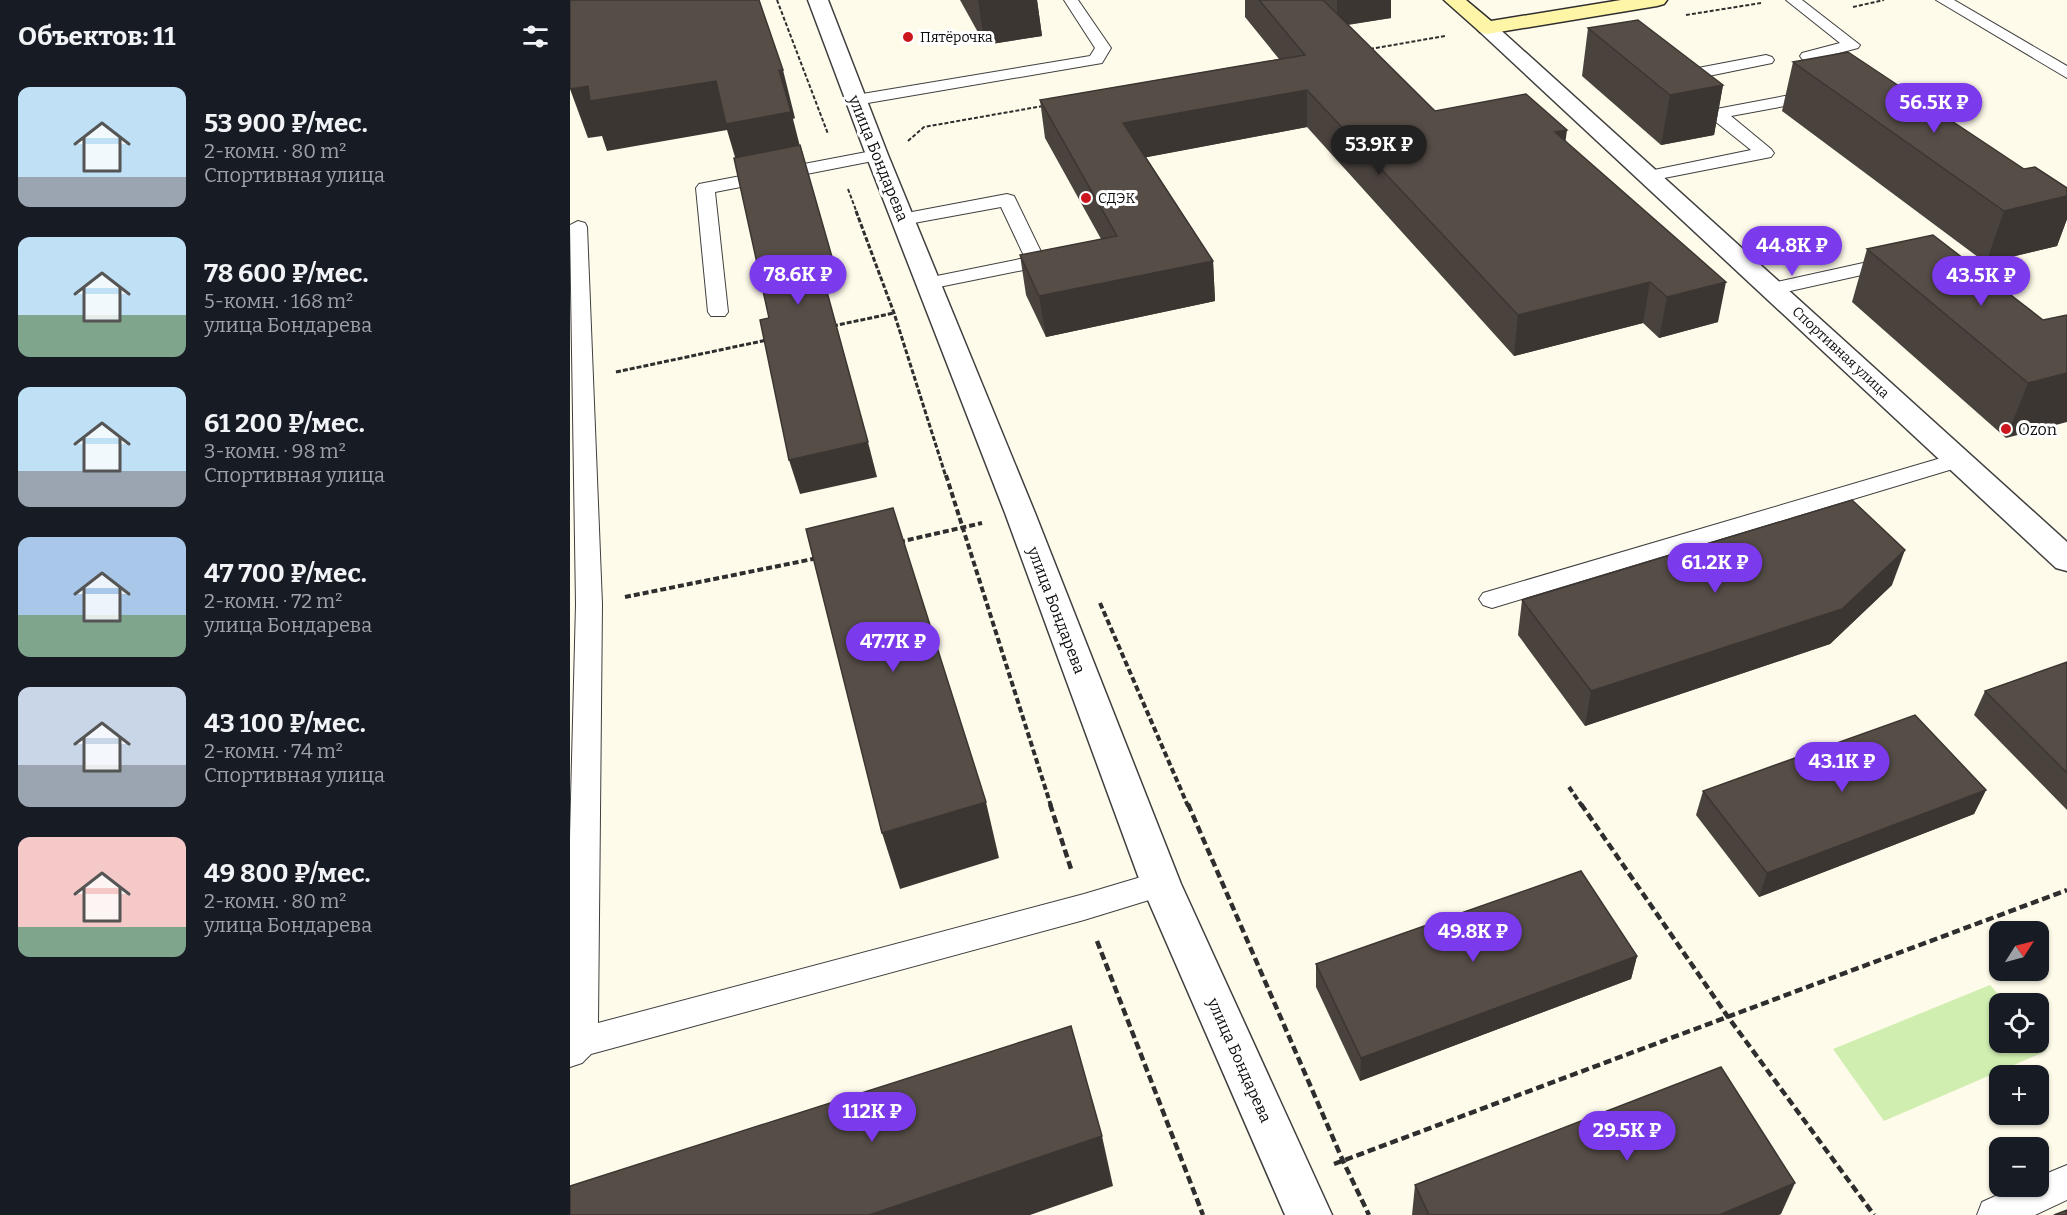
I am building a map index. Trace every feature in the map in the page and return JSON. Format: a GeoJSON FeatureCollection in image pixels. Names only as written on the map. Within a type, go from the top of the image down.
{"type":"FeatureCollection","features":[{"type":"Feature","properties":{"kind":"street","name":"улица Бондарева"},"geometry":{"type":"LineString","coordinates":[[818,0],[877,155],[1020,513],[1161,884],[1309,1215]]}},
{"type":"Feature","properties":{"kind":"street","name":"Спортивная улица"},"geometry":{"type":"LineString","coordinates":[[1454,0],[2067,560]]}},
{"type":"Feature","properties":{"kind":"street"},"geometry":{"type":"LineString","coordinates":[[1487,28],[1657,0]]}},
{"type":"Feature","properties":{"kind":"lane"},"geometry":{"type":"LineString","coordinates":[[856,100],[1096,60],[1103,48],[1071,0]]}},
{"type":"Feature","properties":{"kind":"lane"},"geometry":{"type":"LineString","coordinates":[[1792,0],[1852,45],[1808,56]]}},
{"type":"Feature","properties":{"kind":"lane"},"geometry":{"type":"LineString","coordinates":[[1943,0],[2067,73]]}},
{"type":"Feature","properties":{"kind":"lane"},"geometry":{"type":"LineString","coordinates":[[1649,176],[1764,153],[1677,77],[1766,60]]}},
{"type":"Feature","properties":{"kind":"lane"},"geometry":{"type":"LineString","coordinates":[[1717,114],[1838,92]]}},
{"type":"Feature","properties":{"kind":"lane"},"geometry":{"type":"LineString","coordinates":[[718,312],[705,188],[877,155]]}},
{"type":"Feature","properties":{"kind":"lane"},"geometry":{"type":"LineString","coordinates":[[903,219],[1007,200],[1036,262],[929,283]]}},
{"type":"Feature","properties":{"kind":"lane"},"geometry":{"type":"LineString","coordinates":[[578,227],[589,604],[576,1047],[1084,908],[1161,884]]}},
{"type":"Feature","properties":{"kind":"lane"},"geometry":{"type":"LineString","coordinates":[[1772,289],[1917,257]]}},
{"type":"Feature","properties":{"kind":"lane"},"geometry":{"type":"LineString","coordinates":[[1492,599],[1958,460]]}},
{"type":"Feature","properties":{"kind":"lane"},"geometry":{"type":"LineString","coordinates":[[1995,1215],[2067,1182]]}},
{"type":"Feature","properties":{"kind":"path"},"geometry":{"type":"LineString","coordinates":[[1845,9],[1884,0]]}},
{"type":"Feature","properties":{"kind":"path"},"geometry":{"type":"LineString","coordinates":[[1361,50],[1487,28]]}},
{"type":"Feature","properties":{"kind":"path"},"geometry":{"type":"LineString","coordinates":[[877,155],[899,151],[924,127],[1054,104]]}},
{"type":"Feature","properties":{"kind":"path"},"geometry":{"type":"LineString","coordinates":[[825,328],[894,313],[1084,908],[1203,1215]]}},
{"type":"Feature","properties":{"kind":"path"},"geometry":{"type":"LineString","coordinates":[[582,379],[767,340]]}},
{"type":"Feature","properties":{"kind":"path"},"geometry":{"type":"LineString","coordinates":[[892,543],[962,529],[1020,513]]}},
{"type":"Feature","properties":{"kind":"path"},"geometry":{"type":"LineString","coordinates":[[589,604],[822,557]]}},
{"type":"Feature","properties":{"kind":"path"},"geometry":{"type":"LineString","coordinates":[[1569,787],[1728,1017],[1874,1215]]}},
{"type":"Feature","properties":{"kind":"path"},"geometry":{"type":"LineString","coordinates":[[1293,1179],[2067,890]]}},
{"type":"Feature","properties":{"kind":"green space"},"geometry":{"type":"Polygon","coordinates":[[[1990,985],[1997,993],[1989,993],[1989,1053],[2041,1053],[2014,1065],[1989,1065],[1989,1076],[1884,1121],[1833,1049],[1990,985]]]}},
{"type":"Feature","properties":{"kind":"building"},"geometry":{"type":"Polygon","coordinates":[[[570,0],[759,0],[783,70],[779,70],[791,112],[726,124],[716,81],[590,101],[588,86],[570,89],[570,0]]]}},
{"type":"Feature","properties":{"kind":"building"},"geometry":{"type":"Polygon","coordinates":[[[1259,0],[1323,0],[1435,111],[1526,94],[1567,130],[1555,132],[1726,282],[1667,297],[1650,282],[1518,315],[1307,90],[1123,123],[1213,261],[1039,296],[1020,255],[1117,236],[1040,100],[1305,55],[1259,0]]]}},
{"type":"Feature","properties":{"kind":"building"},"geometry":{"type":"Polygon","coordinates":[[[1638,20],[1723,85],[1670,95],[1588,28],[1638,20]]]}},
{"type":"Feature","properties":{"kind":"building"},"geometry":{"type":"Polygon","coordinates":[[[1848,52],[2024,169],[2035,167],[2067,188],[2067,196],[2004,211],[1793,62],[1848,52]]]}},
{"type":"Feature","properties":{"kind":"building"},"geometry":{"type":"Polygon","coordinates":[[[800,145],[832,257],[818,259],[868,442],[789,460],[760,320],[769,318],[734,158],[800,145]]]}},
{"type":"Feature","properties":{"kind":"building"},"geometry":{"type":"Polygon","coordinates":[[[1933,235],[2043,320],[2067,315],[2067,373],[2028,383],[1867,249],[1933,235]]]}},
{"type":"Feature","properties":{"kind":"building"},"geometry":{"type":"Polygon","coordinates":[[[1852,500],[1905,550],[1842,609],[1591,691],[1522,600],[1852,500]]]}},
{"type":"Feature","properties":{"kind":"building"},"geometry":{"type":"Polygon","coordinates":[[[893,508],[986,802],[882,833],[806,529],[893,508]]]}},
{"type":"Feature","properties":{"kind":"building"},"geometry":{"type":"Polygon","coordinates":[[[2067,662],[2067,773],[1985,691],[2067,662]]]}},
{"type":"Feature","properties":{"kind":"building"},"geometry":{"type":"Polygon","coordinates":[[[1915,715],[1986,790],[1767,873],[1703,791],[1915,715]]]}},
{"type":"Feature","properties":{"kind":"building"},"geometry":{"type":"Polygon","coordinates":[[[1581,871],[1637,956],[1361,1058],[1316,964],[1581,871]]]}},
{"type":"Feature","properties":{"kind":"building"},"geometry":{"type":"Polygon","coordinates":[[[1071,1026],[1102,1136],[869,1215],[570,1215],[570,1186],[1071,1026]]]}},
{"type":"Feature","properties":{"kind":"building"},"geometry":{"type":"Polygon","coordinates":[[[1721,1067],[1795,1183],[1719,1215],[1429,1215],[1415,1185],[1721,1067]]]}},
{"type":"Feature","properties":{"kind":"building"},"geometry":{"type":"Polygon","coordinates":[[[2067,1210],[2067,1215],[2054,1215],[2067,1210]]]}},
{"type":"Feature","properties":{"kind":"place","name":"Пятёрочка"},"geometry":{"type":"Point","coordinates":[908,37]}},
{"type":"Feature","properties":{"kind":"place","name":"СДЭК"},"geometry":{"type":"Point","coordinates":[1086,198]}},
{"type":"Feature","properties":{"kind":"place","name":"Ozon"},"geometry":{"type":"Point","coordinates":[2006,429]}}]}
